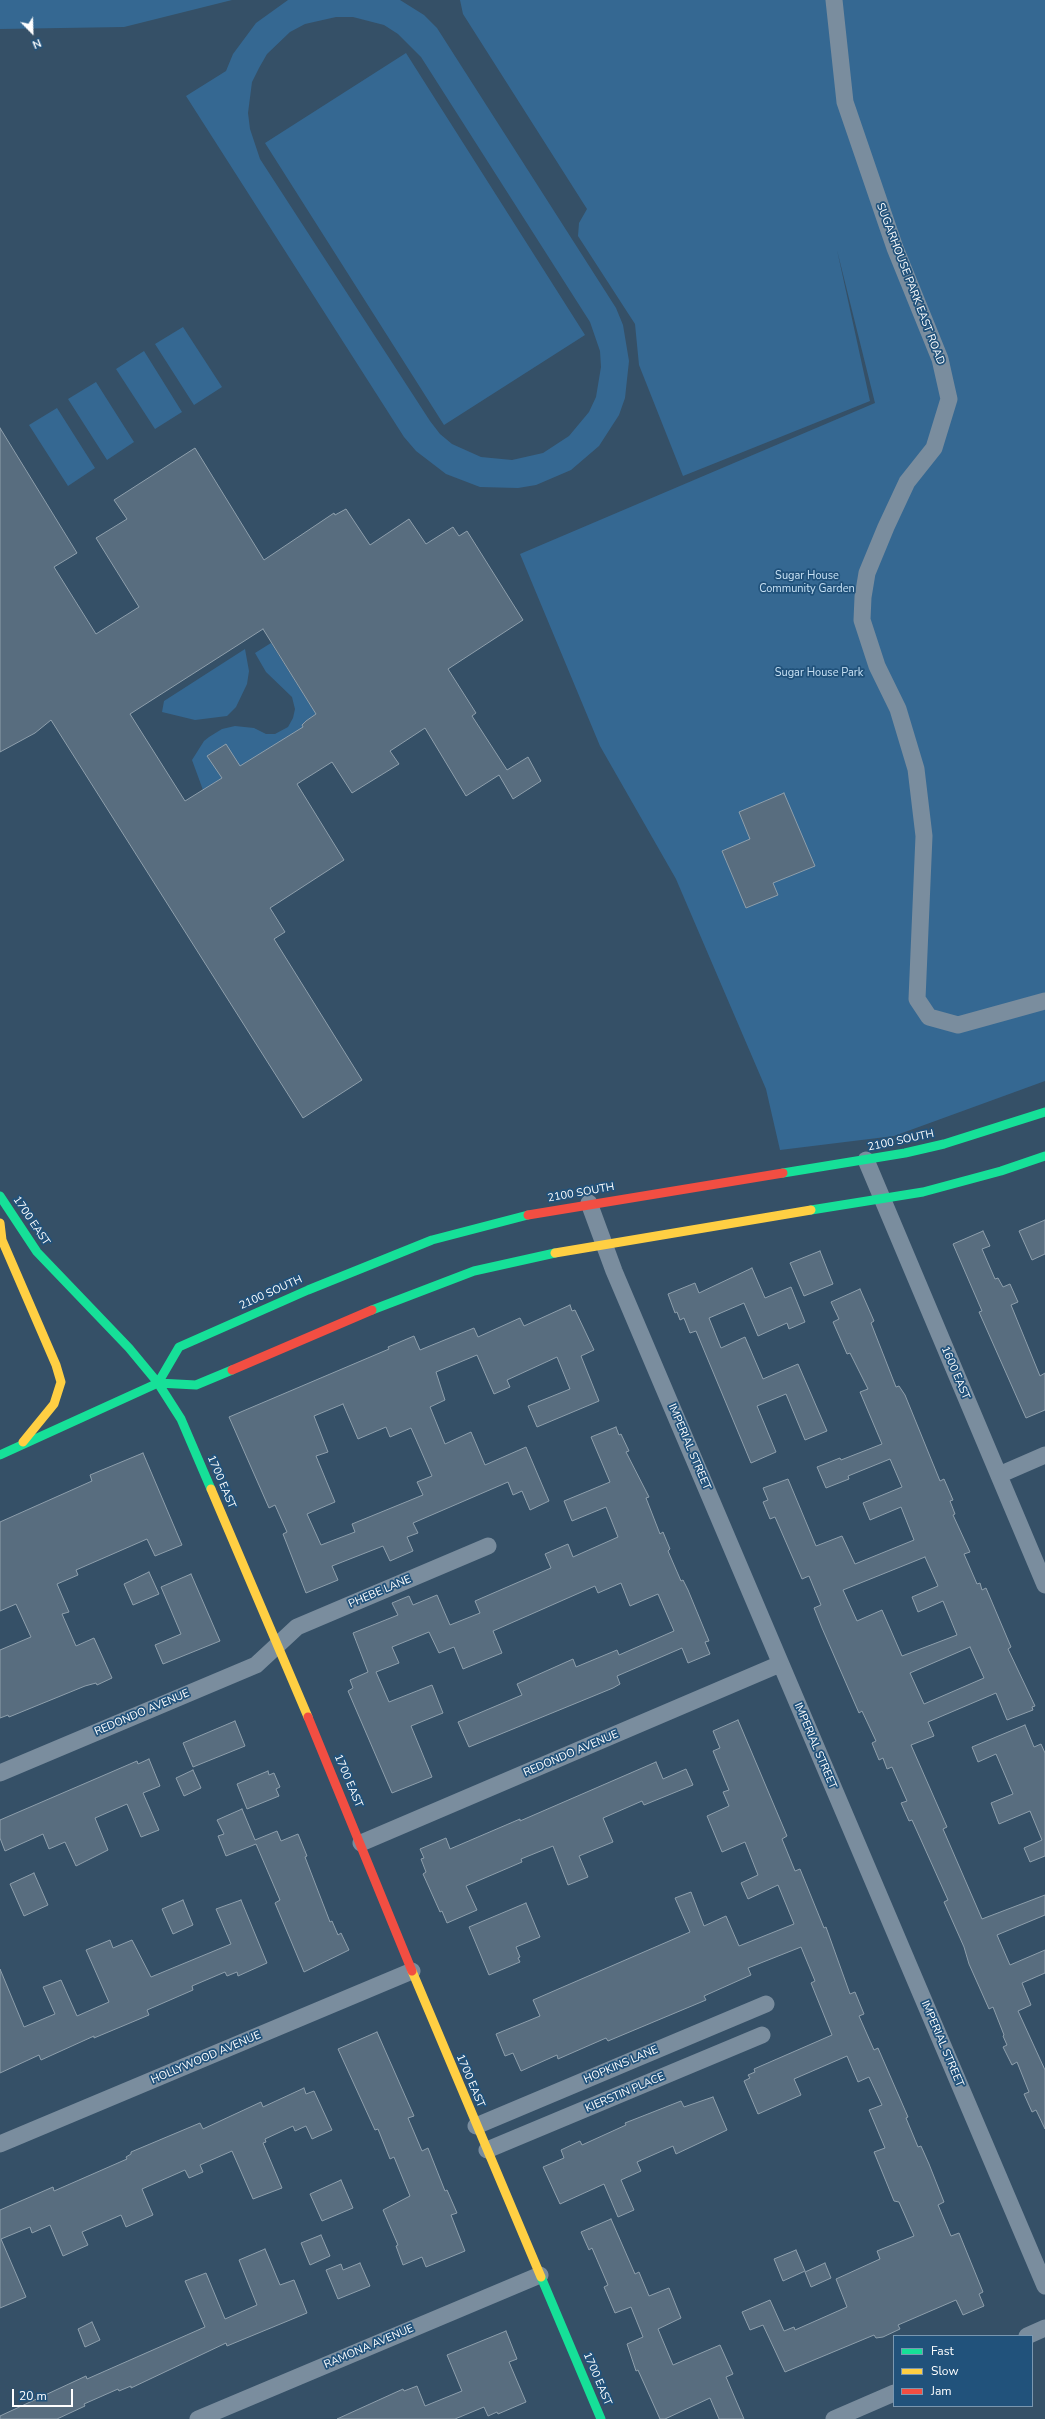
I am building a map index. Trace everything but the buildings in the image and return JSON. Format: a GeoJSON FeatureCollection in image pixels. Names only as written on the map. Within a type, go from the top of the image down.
{"type":"FeatureCollection","features":[{"type":"Feature","properties":{"kind":"main road","name":"2100 SOUTH"},"geometry":{"type":"LineString","coordinates":[[158,1383],[179,1347],[308,1290],[432,1240],[512,1218],[589,1203],[866,1160],[944,1144],[1045,1112]]}},
{"type":"Feature","properties":{"kind":"main road"},"geometry":{"type":"LineString","coordinates":[[0,1455],[158,1383],[196,1385],[434,1285],[509,1262],[603,1244],[882,1200],[964,1182],[1045,1156]]}},
{"type":"Feature","properties":{"kind":"main road","name":"1700 EAST"},"geometry":{"type":"LineString","coordinates":[[0,1196],[17,1224],[45,1262],[129,1348],[158,1383],[181,1419],[278,1645],[361,1843],[476,2126],[601,2419]]}},
{"type":"Feature","properties":{"kind":"main road"},"geometry":{"type":"LineString","coordinates":[[0,1223],[2,1240],[56,1365],[61,1382],[54,1404],[19,1446]]}},
{"type":"Feature","properties":{"kind":"street","name":"SUGARHOUSE PARK EAST ROAD"},"geometry":{"type":"LineString","coordinates":[[834,0],[845,102],[895,248],[940,360],[949,399],[934,448],[907,482],[886,527],[867,573],[863,597],[862,620],[877,666],[898,709],[916,776],[924,836],[917,999],[930,1017],[958,1026],[1045,1001]]}},
{"type":"Feature","properties":{"kind":"street","name":"1600 EAST"},"geometry":{"type":"LineString","coordinates":[[866,1160],[1045,1585]]}},
{"type":"Feature","properties":{"kind":"street","name":"IMPERIAL STREET"},"geometry":{"type":"LineString","coordinates":[[589,1203],[603,1244],[1045,2286]]}},
{"type":"Feature","properties":{"kind":"street"},"geometry":{"type":"LineString","coordinates":[[999,1475],[1045,1455]]}},
{"type":"Feature","properties":{"kind":"street","name":"PHEBE LANE"},"geometry":{"type":"LineString","coordinates":[[278,1645],[297,1627],[488,1546]]}},
{"type":"Feature","properties":{"kind":"street","name":"REDONDO AVENUE"},"geometry":{"type":"LineString","coordinates":[[0,1773],[256,1665],[278,1645]]}},
{"type":"Feature","properties":{"kind":"street","name":"REDONDO AVENUE"},"geometry":{"type":"LineString","coordinates":[[361,1843],[780,1664]]}},
{"type":"Feature","properties":{"kind":"street","name":"HOLLYWOOD AVENUE"},"geometry":{"type":"LineString","coordinates":[[0,2144],[412,1970]]}},
{"type":"Feature","properties":{"kind":"street","name":"HOPKINS LANE"},"geometry":{"type":"LineString","coordinates":[[476,2126],[766,2004]]}},
{"type":"Feature","properties":{"kind":"street","name":"KIERSTIN PLACE"},"geometry":{"type":"LineString","coordinates":[[487,2150],[762,2035]]}},
{"type":"Feature","properties":{"kind":"street","name":"RAMONA AVENUE"},"geometry":{"type":"LineString","coordinates":[[198,2419],[540,2274]]}},
{"type":"Feature","properties":{"kind":"street"},"geometry":{"type":"LineString","coordinates":[[1029,2335],[1045,2328]]}},
{"type":"Feature","properties":{"kind":"street"},"geometry":{"type":"LineString","coordinates":[[834,2419],[893,2393]]}},
{"type":"Feature","properties":{"kind":"green space"},"geometry":{"type":"Polygon","coordinates":[[[0,0],[232,0],[124,27],[0,29],[0,0]]]}},
{"type":"Feature","properties":{"kind":"green space"},"geometry":{"type":"Polygon","coordinates":[[[288,0],[400,0],[424,15],[437,28],[616,308],[623,325],[629,361],[625,398],[619,415],[599,446],[571,470],[536,485],[518,488],[480,487],[446,474],[416,451],[404,437],[186,96],[226,71],[233,54],[256,23],[288,0]],[[336,17],[305,24],[290,32],[267,54],[252,82],[248,113],[250,129],[260,159],[430,421],[440,434],[452,444],[481,457],[512,460],[543,453],[569,436],[589,412],[596,397],[601,367],[600,351],[590,322],[421,57],[398,34],[384,25],[353,17],[336,17]]]}},
{"type":"Feature","properties":{"kind":"green space","name":"Sugar House Park"},"geometry":{"type":"Polygon","coordinates":[[[460,0],[1045,0],[1045,1081],[894,1136],[780,1150],[766,1089],[676,879],[600,746],[520,554],[875,403],[837,250],[870,401],[683,476],[639,365],[635,324],[578,236],[579,223],[587,209],[463,14],[460,0]]]}},
{"type":"Feature","properties":{"kind":"green space"},"geometry":{"type":"Polygon","coordinates":[[[406,53],[585,335],[444,425],[265,143],[406,53]]]}},
{"type":"Feature","properties":{"kind":"green space"},"geometry":{"type":"Polygon","coordinates":[[[183,327],[222,387],[194,405],[155,344],[183,327]]]}},
{"type":"Feature","properties":{"kind":"green space"},"geometry":{"type":"Polygon","coordinates":[[[144,351],[182,412],[155,429],[116,369],[144,351]]]}},
{"type":"Feature","properties":{"kind":"green space"},"geometry":{"type":"Polygon","coordinates":[[[96,382],[134,442],[107,460],[68,399],[96,382]]]}},
{"type":"Feature","properties":{"kind":"green space"},"geometry":{"type":"Polygon","coordinates":[[[57,408],[95,468],[68,486],[29,425],[57,408]]]}},
{"type":"Feature","properties":{"kind":"green space"},"geometry":{"type":"Polygon","coordinates":[[[271,643],[316,714],[302,725],[303,727],[203,790],[192,760],[204,741],[209,737],[222,729],[235,726],[254,728],[266,734],[275,734],[288,727],[293,718],[295,709],[292,697],[266,672],[255,653],[271,643]]]}},
{"type":"Feature","properties":{"kind":"green space"},"geometry":{"type":"Polygon","coordinates":[[[245,649],[249,671],[247,684],[236,707],[227,716],[195,720],[162,712],[164,701],[245,649]]]}},
{"type":"Feature","properties":{"kind":"traffic: fast"},"geometry":{"type":"LineString","coordinates":[[783,1173],[905,1153],[944,1144],[1045,1112]]}},
{"type":"Feature","properties":{"kind":"traffic: fast"},"geometry":{"type":"LineString","coordinates":[[811,1210],[923,1192],[1001,1171],[1045,1156]]}},
{"type":"Feature","properties":{"kind":"traffic: fast"},"geometry":{"type":"LineString","coordinates":[[0,1196],[37,1252],[129,1348],[158,1383],[181,1419],[211,1489]]}},
{"type":"Feature","properties":{"kind":"traffic: fast"},"geometry":{"type":"LineString","coordinates":[[158,1383],[179,1347],[308,1290],[432,1240],[528,1215]]}},
{"type":"Feature","properties":{"kind":"traffic: fast"},"geometry":{"type":"LineString","coordinates":[[372,1310],[474,1271],[555,1253]]}},
{"type":"Feature","properties":{"kind":"traffic: fast"},"geometry":{"type":"LineString","coordinates":[[0,1455],[158,1383],[196,1385],[232,1370]]}},
{"type":"Feature","properties":{"kind":"traffic: fast"},"geometry":{"type":"LineString","coordinates":[[541,2277],[601,2419]]}},
{"type":"Feature","properties":{"kind":"traffic: slow"},"geometry":{"type":"LineString","coordinates":[[555,1253],[811,1210]]}},
{"type":"Feature","properties":{"kind":"traffic: slow"},"geometry":{"type":"LineString","coordinates":[[0,1223],[2,1240],[56,1365],[61,1382],[54,1404],[23,1442]]}},
{"type":"Feature","properties":{"kind":"traffic: slow"},"geometry":{"type":"LineString","coordinates":[[211,1489],[308,1717]]}},
{"type":"Feature","properties":{"kind":"traffic: slow"},"geometry":{"type":"LineString","coordinates":[[412,1971],[541,2277]]}},
{"type":"Feature","properties":{"kind":"traffic: jam"},"geometry":{"type":"LineString","coordinates":[[528,1215],[783,1173]]}},
{"type":"Feature","properties":{"kind":"traffic: jam"},"geometry":{"type":"LineString","coordinates":[[232,1370],[372,1310]]}},
{"type":"Feature","properties":{"kind":"traffic: jam"},"geometry":{"type":"LineString","coordinates":[[308,1717],[412,1971]]}},
{"type":"Feature","properties":{"kind":"park label","name":"Sugar House Community Garden"},"geometry":{"type":"Point","coordinates":[807,582]}}]}
